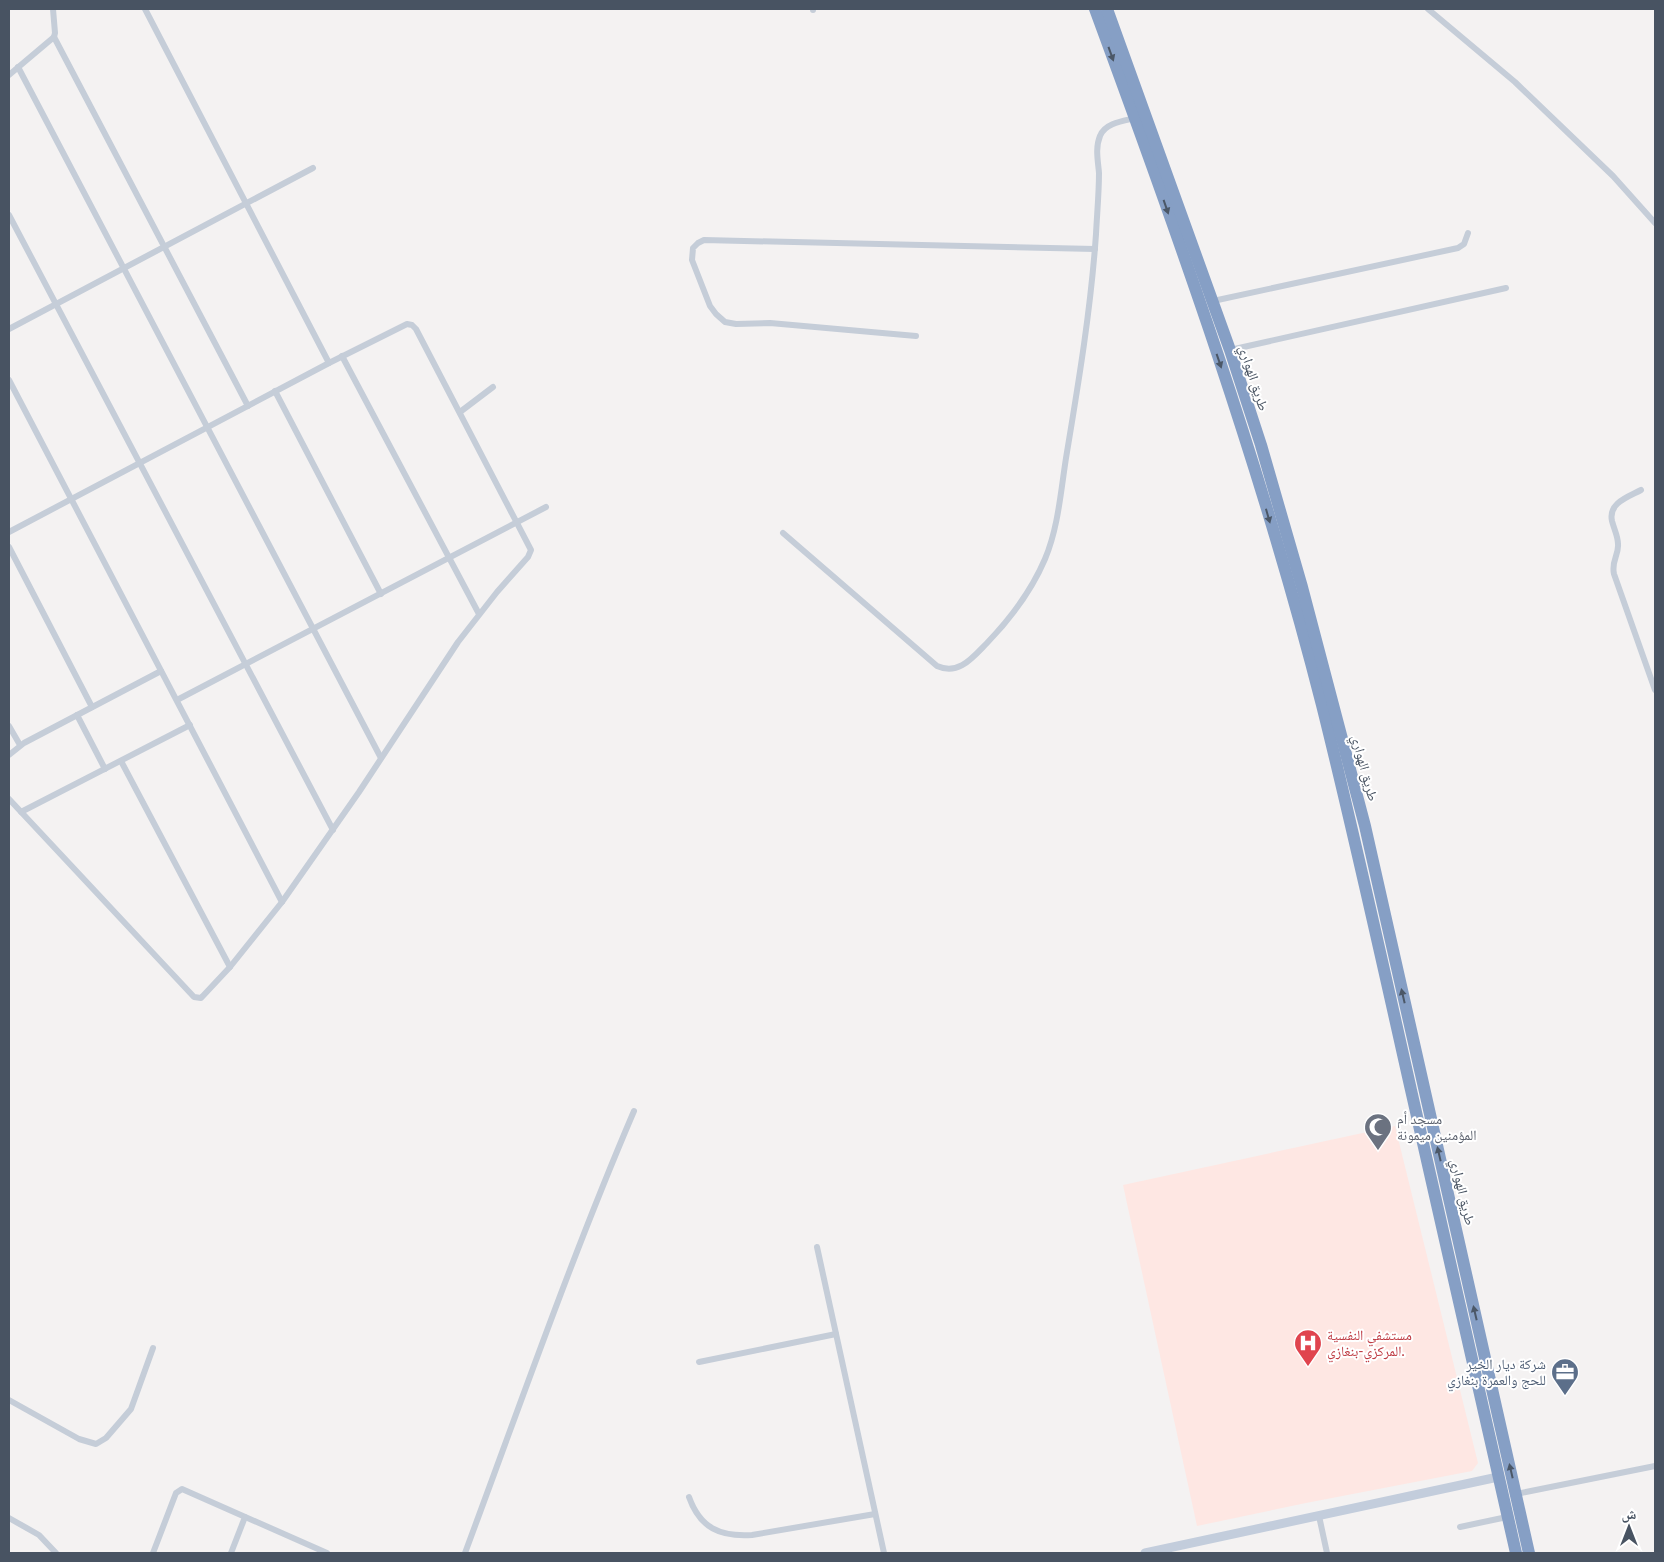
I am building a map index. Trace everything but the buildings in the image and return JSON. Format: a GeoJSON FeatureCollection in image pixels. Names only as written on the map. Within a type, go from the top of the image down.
{"type":"FeatureCollection","features":[{"type":"Feature","properties":{"kind":"highway","name":"طريق الهواري"},"geometry":{"type":"LineString","coordinates":[[1094,9],[1136,118],[1223,372],[1263,496],[1359,827],[1498,1477],[1516,1553]]}},
{"type":"Feature","properties":{"kind":"highway","name":"طريق الهواري"},"geometry":{"type":"LineString","coordinates":[[1107,9],[1230,350],[1286,528],[1359,827],[1529,1553]]}},
{"type":"Feature","properties":{"kind":"street"},"geometry":{"type":"LineString","coordinates":[[9,74],[54,37],[56,33],[53,9]]}},
{"type":"Feature","properties":{"kind":"street"},"geometry":{"type":"LineString","coordinates":[[145,9],[329,363]]}},
{"type":"Feature","properties":{"kind":"street"},"geometry":{"type":"LineString","coordinates":[[1428,9],[1515,82],[1612,176],[1655,223]]}},
{"type":"Feature","properties":{"kind":"street"},"geometry":{"type":"LineString","coordinates":[[54,37],[248,406]]}},
{"type":"Feature","properties":{"kind":"street"},"geometry":{"type":"LineString","coordinates":[[18,67],[381,758]]}},
{"type":"Feature","properties":{"kind":"street"},"geometry":{"type":"LineString","coordinates":[[784,533],[937,666],[943,669],[955,669],[966,663],[1004,625],[1021,604],[1036,578],[1051,540],[1055,522],[1082,362],[1095,249],[1099,137],[1108,126],[1136,118]]}},
{"type":"Feature","properties":{"kind":"street"},"geometry":{"type":"LineString","coordinates":[[9,329],[313,168]]}},
{"type":"Feature","properties":{"kind":"street"},"geometry":{"type":"LineString","coordinates":[[9,215],[333,830]]}},
{"type":"Feature","properties":{"kind":"street"},"geometry":{"type":"LineString","coordinates":[[1213,302],[1458,248],[1464,244],[1468,233]]}},
{"type":"Feature","properties":{"kind":"street"},"geometry":{"type":"LineString","coordinates":[[916,336],[770,323],[736,324],[725,322],[716,314],[706,299],[692,260],[693,248],[704,240],[1095,249]]}},
{"type":"Feature","properties":{"kind":"street"},"geometry":{"type":"LineString","coordinates":[[1230,350],[1506,288]]}},
{"type":"Feature","properties":{"kind":"street"},"geometry":{"type":"LineString","coordinates":[[9,532],[342,356],[405,325],[412,325],[518,522],[531,552],[479,614],[444,662],[333,830],[282,902],[230,967],[198,999],[194,997],[9,799]]}},
{"type":"Feature","properties":{"kind":"street"},"geometry":{"type":"LineString","coordinates":[[342,356],[479,614]]}},
{"type":"Feature","properties":{"kind":"street"},"geometry":{"type":"LineString","coordinates":[[9,380],[282,902]]}},
{"type":"Feature","properties":{"kind":"street"},"geometry":{"type":"LineString","coordinates":[[460,412],[493,387]]}},
{"type":"Feature","properties":{"kind":"street"},"geometry":{"type":"LineString","coordinates":[[275,391],[380,594]]}},
{"type":"Feature","properties":{"kind":"street"},"geometry":{"type":"LineString","coordinates":[[1641,490],[1620,501],[1613,509],[1612,519],[1618,546],[1613,566],[1614,574],[1655,690]]}},
{"type":"Feature","properties":{"kind":"street"},"geometry":{"type":"LineString","coordinates":[[177,700],[546,507]]}},
{"type":"Feature","properties":{"kind":"street"},"geometry":{"type":"LineString","coordinates":[[9,547],[92,707]]}},
{"type":"Feature","properties":{"kind":"street"},"geometry":{"type":"LineString","coordinates":[[9,755],[20,745],[161,671]]}},
{"type":"Feature","properties":{"kind":"street"},"geometry":{"type":"LineString","coordinates":[[77,715],[105,769]]}},
{"type":"Feature","properties":{"kind":"street"},"geometry":{"type":"LineString","coordinates":[[21,812],[190,725]]}},
{"type":"Feature","properties":{"kind":"street"},"geometry":{"type":"LineString","coordinates":[[9,726],[20,745]]}},
{"type":"Feature","properties":{"kind":"street"},"geometry":{"type":"LineString","coordinates":[[121,761],[230,967]]}},
{"type":"Feature","properties":{"kind":"street"},"geometry":{"type":"LineString","coordinates":[[465,1553],[596,1202],[634,1111]]}},
{"type":"Feature","properties":{"kind":"street"},"geometry":{"type":"LineString","coordinates":[[818,1247],[884,1553]]}},
{"type":"Feature","properties":{"kind":"street"},"geometry":{"type":"LineString","coordinates":[[699,1362],[836,1334]]}},
{"type":"Feature","properties":{"kind":"street"},"geometry":{"type":"LineString","coordinates":[[9,1400],[79,1439],[96,1444],[106,1438],[131,1409],[153,1348]]}},
{"type":"Feature","properties":{"kind":"street"},"geometry":{"type":"LineString","coordinates":[[1516,1494],[1655,1466]]}},
{"type":"Feature","properties":{"kind":"street"},"geometry":{"type":"LineString","coordinates":[[1145,1553],[1498,1477]]}},
{"type":"Feature","properties":{"kind":"street"},"geometry":{"type":"LineString","coordinates":[[153,1553],[176,1493],[184,1489],[245,1516],[311,1550],[327,1553]]}},
{"type":"Feature","properties":{"kind":"street"},"geometry":{"type":"LineString","coordinates":[[690,1497],[694,1511],[701,1520],[716,1530],[735,1535],[752,1535],[875,1514]]}},
{"type":"Feature","properties":{"kind":"street"},"geometry":{"type":"LineString","coordinates":[[231,1553],[245,1516]]}},
{"type":"Feature","properties":{"kind":"street"},"geometry":{"type":"LineString","coordinates":[[1319,1516],[1327,1553]]}},
{"type":"Feature","properties":{"kind":"street"},"geometry":{"type":"LineString","coordinates":[[1460,1527],[1507,1516]]}},
{"type":"Feature","properties":{"kind":"street"},"geometry":{"type":"LineString","coordinates":[[9,1518],[38,1535],[56,1553]]}},
{"type":"Feature","properties":{"kind":"shaded area","name":"مستشفي النفسية المركزي-بنغازي."},"geometry":{"type":"Polygon","coordinates":[[[1395,1126],[1478,1463],[1472,1471],[1197,1526],[1123,1185],[1395,1126]]]}},
{"type":"Feature","properties":{"kind":"place","name":"مسجد أم المؤمنين ميمونة"},"geometry":{"type":"Point","coordinates":[1378,1151]}},
{"type":"Feature","properties":{"kind":"place","name":"مستشفي النفسية المركزي-بنغازي."},"geometry":{"type":"Point","coordinates":[1308,1367]}},
{"type":"Feature","properties":{"kind":"place","name":"شركة ديار الخير للحج والعمرة بنغازي"},"geometry":{"type":"Point","coordinates":[1565,1396]}}]}
